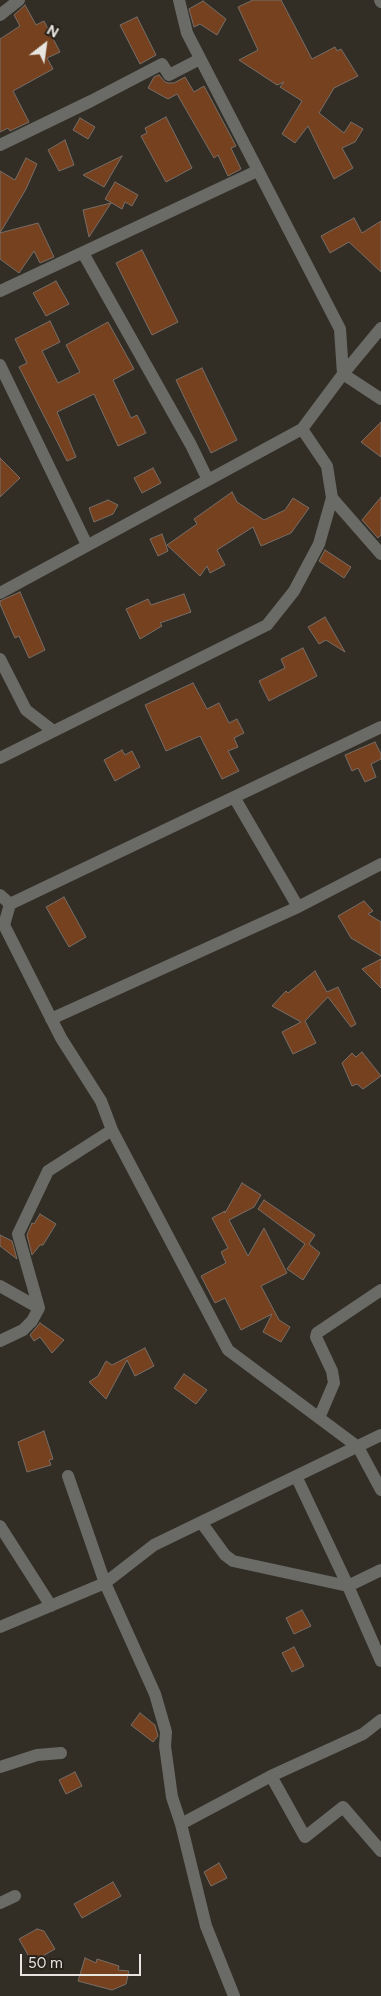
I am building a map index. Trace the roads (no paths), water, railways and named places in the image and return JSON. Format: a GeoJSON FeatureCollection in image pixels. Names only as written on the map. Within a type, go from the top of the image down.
{"type":"FeatureCollection","features":[{"type":"Feature","properties":{"kind":"street"},"geometry":{"type":"LineString","coordinates":[[0,15],[19,0]]}},
{"type":"Feature","properties":{"kind":"street"},"geometry":{"type":"LineString","coordinates":[[179,0],[187,33],[340,329],[343,374]]}},
{"type":"Feature","properties":{"kind":"street"},"geometry":{"type":"LineString","coordinates":[[0,145],[162,64],[169,75],[200,59]]}},
{"type":"Feature","properties":{"kind":"street"},"geometry":{"type":"LineString","coordinates":[[0,291],[257,171]]}},
{"type":"Feature","properties":{"kind":"street"},"geometry":{"type":"LineString","coordinates":[[83,253],[191,445],[208,480]]}},
{"type":"Feature","properties":{"kind":"street"},"geometry":{"type":"LineString","coordinates":[[0,593],[302,429],[343,374],[381,328]]}},
{"type":"Feature","properties":{"kind":"street"},"geometry":{"type":"LineString","coordinates":[[0,365],[87,545]]}},
{"type":"Feature","properties":{"kind":"street"},"geometry":{"type":"LineString","coordinates":[[343,374],[381,399]]}},
{"type":"Feature","properties":{"kind":"street"},"geometry":{"type":"LineString","coordinates":[[0,758],[52,730],[267,624],[294,591],[319,544],[332,498],[326,466],[302,429]]}},
{"type":"Feature","properties":{"kind":"street"},"geometry":{"type":"LineString","coordinates":[[332,498],[381,554]]}},
{"type":"Feature","properties":{"kind":"street"},"geometry":{"type":"LineString","coordinates":[[0,659],[26,710],[52,730]]}},
{"type":"Feature","properties":{"kind":"street"},"geometry":{"type":"LineString","coordinates":[[381,727],[234,797],[5,900],[4,926],[61,1038],[101,1101],[112,1130],[228,1350],[358,1447],[381,1490]]}},
{"type":"Feature","properties":{"kind":"street"},"geometry":{"type":"LineString","coordinates":[[234,797],[298,907]]}},
{"type":"Feature","properties":{"kind":"street"},"geometry":{"type":"LineString","coordinates":[[51,1018],[298,907],[381,864]]}},
{"type":"Feature","properties":{"kind":"street"},"geometry":{"type":"LineString","coordinates":[[0,1341],[22,1330],[32,1321],[39,1308],[18,1234],[48,1171],[112,1130]]}},
{"type":"Feature","properties":{"kind":"street"},"geometry":{"type":"LineString","coordinates":[[0,1286],[39,1308]]}},
{"type":"Feature","properties":{"kind":"street"},"geometry":{"type":"LineString","coordinates":[[319,1418],[334,1383],[332,1371],[316,1337],[317,1333],[381,1290]]}},
{"type":"Feature","properties":{"kind":"street"},"geometry":{"type":"LineString","coordinates":[[0,1627],[105,1583],[154,1545],[381,1435]]}},
{"type":"Feature","properties":{"kind":"street"},"geometry":{"type":"LineString","coordinates":[[68,1476],[105,1583],[155,1694],[166,1732],[165,1746],[172,1797],[181,1824],[206,1926],[234,1996]]}},
{"type":"Feature","properties":{"kind":"street"},"geometry":{"type":"LineString","coordinates":[[296,1476],[381,1661]]}},
{"type":"Feature","properties":{"kind":"street"},"geometry":{"type":"LineString","coordinates":[[202,1522],[225,1555],[233,1561],[348,1586],[381,1570]]}},
{"type":"Feature","properties":{"kind":"street"},"geometry":{"type":"LineString","coordinates":[[0,1526],[51,1606]]}},
{"type":"Feature","properties":{"kind":"street"},"geometry":{"type":"LineString","coordinates":[[181,1824],[271,1776],[363,1734],[381,1720]]}},
{"type":"Feature","properties":{"kind":"street"},"geometry":{"type":"LineString","coordinates":[[0,1767],[37,1755],[61,1753]]}},
{"type":"Feature","properties":{"kind":"street"},"geometry":{"type":"LineString","coordinates":[[271,1776],[305,1838],[343,1807],[381,1851]]}},
{"type":"Feature","properties":{"kind":"street"},"geometry":{"type":"LineString","coordinates":[[0,1903],[15,1896]]}}]}
